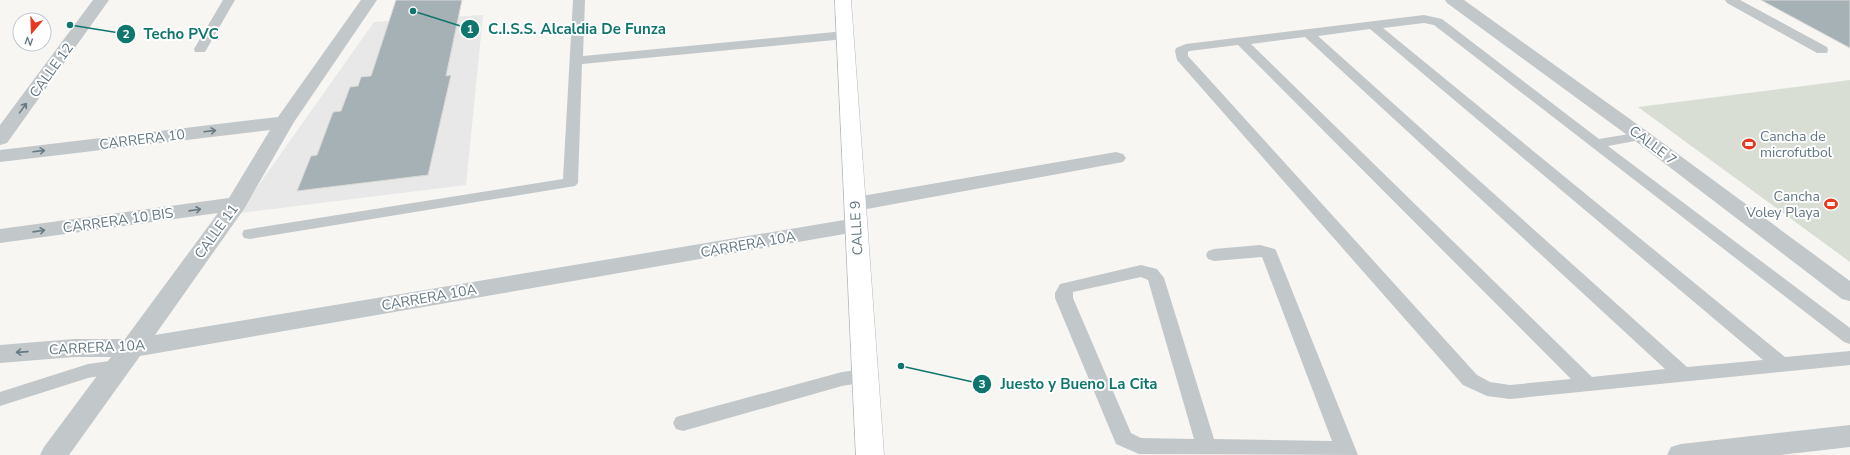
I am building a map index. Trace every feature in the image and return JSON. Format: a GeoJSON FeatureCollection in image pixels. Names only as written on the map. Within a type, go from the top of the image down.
{"type":"FeatureCollection","features":[{"type":"Feature","properties":{"kind":"main road","name":"CALLE 9"},"geometry":{"type":"LineString","coordinates":[[844,0],[870,455]]}},
{"type":"Feature","properties":{"kind":"street","name":"CALLE 12"},"geometry":{"type":"LineString","coordinates":[[0,139],[102,0]]}},
{"type":"Feature","properties":{"kind":"street","name":"CALLE 11"},"geometry":{"type":"LineString","coordinates":[[54,455],[236,204],[284,122],[369,0]]}},
{"type":"Feature","properties":{"kind":"street","name":"CALLE 7"},"geometry":{"type":"LineString","coordinates":[[1453,0],[1641,136],[1850,293]]}},
{"type":"Feature","properties":{"kind":"street","name":"CARRERA 10"},"geometry":{"type":"LineString","coordinates":[[0,156],[284,122]]}},
{"type":"Feature","properties":{"kind":"street","name":"CARRERA 10A"},"geometry":{"type":"LineString","coordinates":[[0,354],[74,348],[124,358],[856,215],[1116,158]]}},
{"type":"Feature","properties":{"kind":"street","name":"CARRERA 10 BIS"},"geometry":{"type":"LineString","coordinates":[[0,236],[236,204]]}},
{"type":"Feature","properties":{"kind":"street"},"geometry":{"type":"LineString","coordinates":[[1681,455],[1850,436]]}},
{"type":"Feature","properties":{"kind":"lane"},"geometry":{"type":"LineString","coordinates":[[200,49],[229,0]]}},
{"type":"Feature","properties":{"kind":"lane"},"geometry":{"type":"LineString","coordinates":[[250,234],[570,183],[580,0]]}},
{"type":"Feature","properties":{"kind":"lane"},"geometry":{"type":"LineString","coordinates":[[1732,0],[1822,50]]}},
{"type":"Feature","properties":{"kind":"lane"},"geometry":{"type":"LineString","coordinates":[[1850,336],[1596,144],[1438,22],[1424,19],[1186,48],[1181,51],[1182,57],[1470,380],[1487,389],[1510,392],[1850,358]]}},
{"type":"Feature","properties":{"kind":"lane"},"geometry":{"type":"LineString","coordinates":[[1372,25],[1782,365]]}},
{"type":"Feature","properties":{"kind":"lane"},"geometry":{"type":"LineString","coordinates":[[1308,33],[1682,375]]}},
{"type":"Feature","properties":{"kind":"lane"},"geometry":{"type":"LineString","coordinates":[[576,61],[845,35]]}},
{"type":"Feature","properties":{"kind":"lane"},"geometry":{"type":"LineString","coordinates":[[1241,41],[1588,384]]}},
{"type":"Feature","properties":{"kind":"lane"},"geometry":{"type":"LineString","coordinates":[[1596,144],[1641,136]]}},
{"type":"Feature","properties":{"kind":"lane"},"geometry":{"type":"LineString","coordinates":[[1206,447],[1156,278],[1151,273],[1141,271],[1066,288],[1064,293],[1064,298],[1123,438],[1139,446],[1346,452],[1269,253],[1260,251],[1214,255]]}},
{"type":"Feature","properties":{"kind":"lane"},"geometry":{"type":"LineString","coordinates":[[0,399],[124,358]]}},
{"type":"Feature","properties":{"kind":"lane"},"geometry":{"type":"LineString","coordinates":[[684,423],[842,379],[866,376]]}},
{"type":"Feature","properties":{"kind":"shaded area"},"geometry":{"type":"Polygon","coordinates":[[[483,15],[466,185],[239,213],[374,22],[483,15]]]}},
{"type":"Feature","properties":{"kind":"shaded area"},"geometry":{"type":"Polygon","coordinates":[[[1850,80],[1850,262],[1638,107],[1850,80]]]}},
{"type":"Feature","properties":{"kind":"building"},"geometry":{"type":"Polygon","coordinates":[[[396,0],[462,0],[446,76],[451,75],[428,175],[297,191],[311,156],[317,155],[333,112],[341,111],[350,87],[358,86],[361,77],[371,76],[396,0]]]}},
{"type":"Feature","properties":{"kind":"building"},"geometry":{"type":"Polygon","coordinates":[[[1761,0],[1850,0],[1850,48],[1761,0]]]}},
{"type":"Feature","properties":{"kind":"place","name":"C.I.S.S. Alcaldia De Funza"},"geometry":{"type":"Point","coordinates":[413,11]}},
{"type":"Feature","properties":{"kind":"place","name":"Techo PVC"},"geometry":{"type":"Point","coordinates":[70,25]}},
{"type":"Feature","properties":{"kind":"place","name":"Cancha de microfutbol"},"geometry":{"type":"Point","coordinates":[1749,144]}},
{"type":"Feature","properties":{"kind":"place","name":"Cancha Voley Playa"},"geometry":{"type":"Point","coordinates":[1831,204]}},
{"type":"Feature","properties":{"kind":"place","name":"Juesto y Bueno La Cita"},"geometry":{"type":"Point","coordinates":[901,366]}}]}
